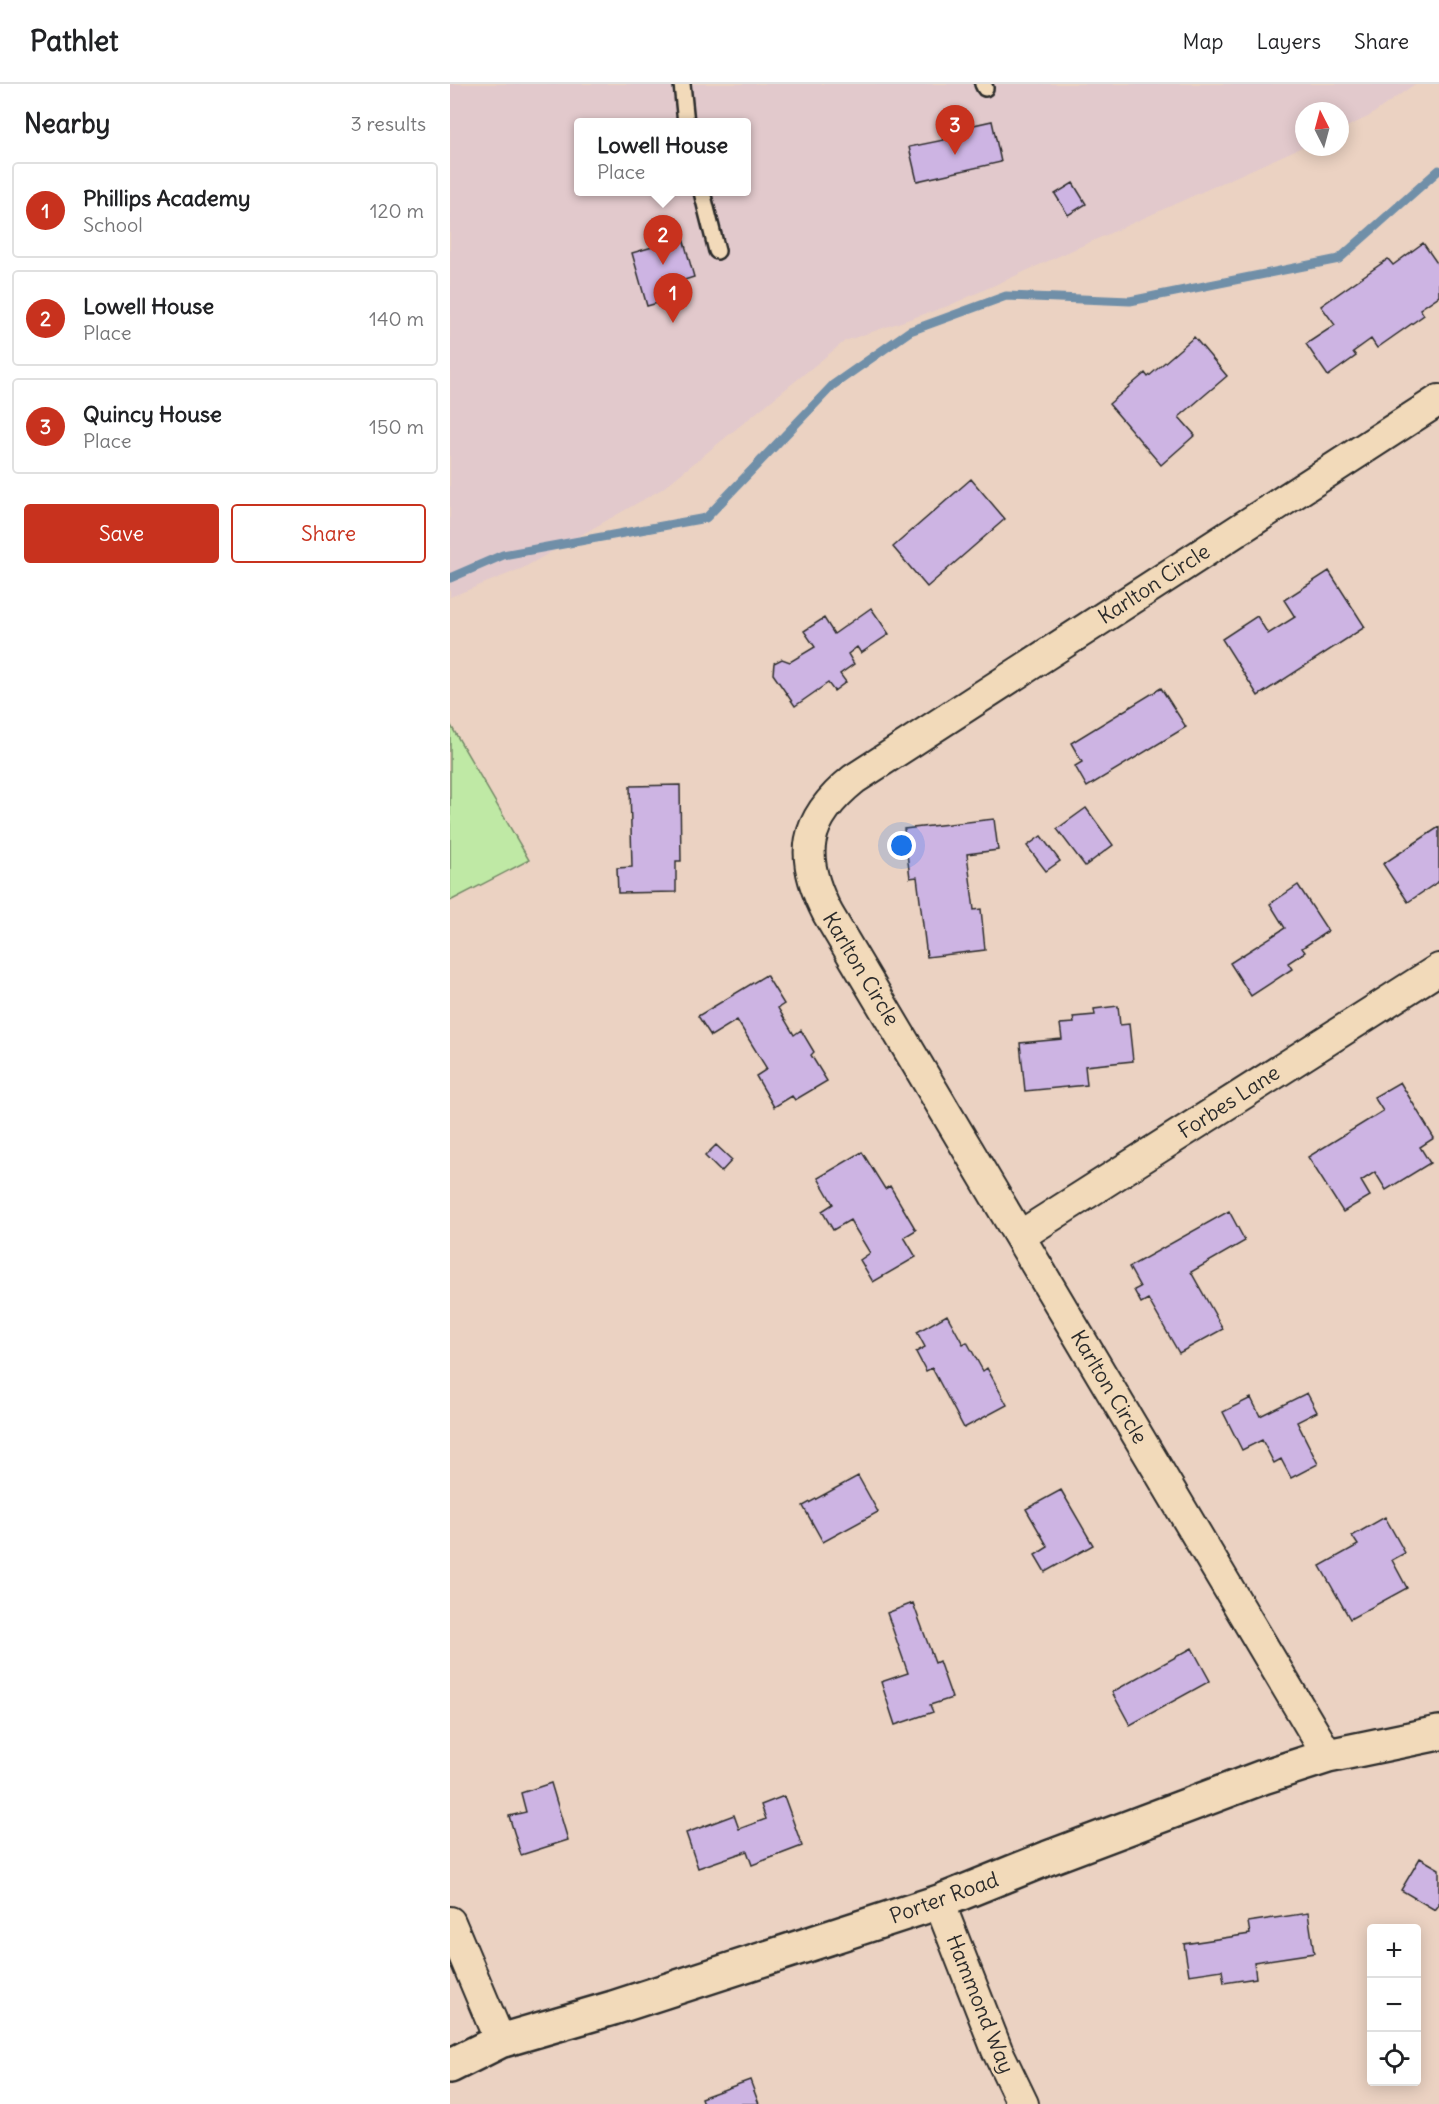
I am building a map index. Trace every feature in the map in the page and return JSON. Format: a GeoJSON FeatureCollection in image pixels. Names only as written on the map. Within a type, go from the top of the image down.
{"type":"FeatureCollection","features":[{"type":"Feature","properties":{"kind":"street","name":"Karlton Circle"},"geometry":{"type":"LineString","coordinates":[[1328,1756],[819,897],[810,859],[811,839],[816,821],[826,805],[838,792],[862,774],[1439,400]]}},
{"type":"Feature","properties":{"kind":"street","name":"Forbes Lane"},"geometry":{"type":"LineString","coordinates":[[1020,1236],[1439,969]]}},
{"type":"Feature","properties":{"kind":"street","name":"Porter Road"},"geometry":{"type":"LineString","coordinates":[[450,2066],[500,2041],[613,2008],[939,1902],[1242,1785],[1328,1756],[1439,1734]]}},
{"type":"Feature","properties":{"kind":"street","name":"Hammond Way"},"geometry":{"type":"LineString","coordinates":[[939,1902],[997,2050],[1023,2104]]}},
{"type":"Feature","properties":{"kind":"street"},"geometry":{"type":"LineString","coordinates":[[450,1922],[500,2041]]}},
{"type":"Feature","properties":{"kind":"lane"},"geometry":{"type":"LineString","coordinates":[[682,84],[685,118]]}},
{"type":"Feature","properties":{"kind":"lane"},"geometry":{"type":"LineString","coordinates":[[703,196],[717,251]]}},
{"type":"Feature","properties":{"kind":"shaded area"},"geometry":{"type":"Polygon","coordinates":[[[450,84],[1415,84],[1368,117],[1349,126],[1349,102],[1295,102],[1295,150],[948,306],[845,341],[662,489],[523,568],[450,597],[450,84]]]}},
{"type":"Feature","properties":{"kind":"green space"},"geometry":{"type":"Polygon","coordinates":[[[450,724],[529,860],[450,901],[450,724]]]}},
{"type":"Feature","properties":{"kind":"building"},"geometry":{"type":"Polygon","coordinates":[[[992,121],[1001,162],[917,181],[909,147],[944,140],[942,132],[992,121]]]}},
{"type":"Feature","properties":{"kind":"building"},"geometry":{"type":"Polygon","coordinates":[[[1073,183],[1086,204],[1068,215],[1055,194],[1073,183]]]}},
{"type":"Feature","properties":{"kind":"building"},"geometry":{"type":"Polygon","coordinates":[[[683,238],[694,277],[678,282],[682,296],[647,306],[632,253],[683,238]]]}},
{"type":"Feature","properties":{"kind":"building"},"geometry":{"type":"Polygon","coordinates":[[[1423,243],[1439,266],[1439,296],[1420,309],[1424,315],[1377,348],[1371,339],[1353,352],[1356,356],[1328,376],[1306,344],[1335,325],[1321,306],[1388,259],[1393,265],[1423,243]]]}},
{"type":"Feature","properties":{"kind":"building"},"geometry":{"type":"Polygon","coordinates":[[[1194,337],[1227,376],[1179,417],[1195,435],[1161,465],[1109,404],[1145,373],[1148,377],[1194,337]]]}},
{"type":"Feature","properties":{"kind":"building"},"geometry":{"type":"Polygon","coordinates":[[[971,479],[1005,519],[927,587],[893,547],[971,479]]]}},
{"type":"Feature","properties":{"kind":"building"},"geometry":{"type":"Polygon","coordinates":[[[1329,571],[1365,627],[1258,696],[1222,639],[1257,616],[1268,634],[1295,617],[1284,600],[1329,571]]]}},
{"type":"Feature","properties":{"kind":"building"},"geometry":{"type":"Polygon","coordinates":[[[871,608],[889,634],[861,653],[857,647],[848,654],[854,664],[840,674],[846,682],[834,691],[828,683],[795,706],[773,674],[774,663],[782,659],[790,662],[815,647],[804,631],[824,618],[834,634],[871,608]]]}},
{"type":"Feature","properties":{"kind":"building"},"geometry":{"type":"Polygon","coordinates":[[[1161,688],[1186,727],[1087,787],[1075,766],[1082,762],[1071,743],[1161,688]]]}},
{"type":"Feature","properties":{"kind":"building"},"geometry":{"type":"Polygon","coordinates":[[[680,785],[681,861],[676,861],[676,892],[618,893],[617,868],[632,867],[630,786],[680,785]]]}},
{"type":"Feature","properties":{"kind":"building"},"geometry":{"type":"Polygon","coordinates":[[[1086,808],[1113,845],[1085,866],[1057,829],[1086,808]]]}},
{"type":"Feature","properties":{"kind":"building"},"geometry":{"type":"Polygon","coordinates":[[[994,819],[998,850],[967,854],[974,910],[981,909],[985,950],[927,957],[917,877],[910,878],[904,829],[994,819]]]}},
{"type":"Feature","properties":{"kind":"building"},"geometry":{"type":"Polygon","coordinates":[[[1439,827],[1439,881],[1408,902],[1383,864],[1439,827]]]}},
{"type":"Feature","properties":{"kind":"building"},"geometry":{"type":"Polygon","coordinates":[[[1041,836],[1060,861],[1046,871],[1027,846],[1041,836]]]}},
{"type":"Feature","properties":{"kind":"building"},"geometry":{"type":"Polygon","coordinates":[[[1298,885],[1328,931],[1302,948],[1305,952],[1288,963],[1292,969],[1251,996],[1230,963],[1285,928],[1270,904],[1298,885]]]}},
{"type":"Feature","properties":{"kind":"building"},"geometry":{"type":"Polygon","coordinates":[[[766,975],[784,1004],[778,1008],[794,1035],[801,1030],[814,1052],[811,1055],[827,1081],[795,1100],[792,1096],[774,1107],[756,1076],[767,1069],[737,1020],[711,1036],[698,1016],[766,975]]]}},
{"type":"Feature","properties":{"kind":"building"},"geometry":{"type":"Polygon","coordinates":[[[1118,1006],[1120,1025],[1129,1024],[1133,1061],[1085,1066],[1087,1085],[1025,1091],[1020,1043],[1062,1039],[1060,1024],[1074,1023],[1073,1017],[1095,1015],[1094,1009],[1118,1006]]]}},
{"type":"Feature","properties":{"kind":"building"},"geometry":{"type":"Polygon","coordinates":[[[1400,1082],[1434,1138],[1420,1147],[1430,1163],[1386,1190],[1375,1172],[1361,1181],[1370,1196],[1343,1212],[1308,1157],[1383,1111],[1374,1097],[1400,1082]]]}},
{"type":"Feature","properties":{"kind":"building"},"geometry":{"type":"Polygon","coordinates":[[[716,1145],[732,1160],[721,1172],[705,1156],[716,1145]]]}},
{"type":"Feature","properties":{"kind":"building"},"geometry":{"type":"Polygon","coordinates":[[[862,1152],[885,1189],[890,1186],[916,1230],[904,1237],[916,1257],[873,1282],[860,1260],[870,1253],[850,1220],[833,1230],[822,1211],[833,1204],[818,1178],[862,1152]]]}},
{"type":"Feature","properties":{"kind":"building"},"geometry":{"type":"Polygon","coordinates":[[[1229,1211],[1245,1241],[1191,1272],[1223,1329],[1179,1353],[1148,1299],[1141,1303],[1134,1290],[1140,1287],[1129,1267],[1229,1211]]]}},
{"type":"Feature","properties":{"kind":"building"},"geometry":{"type":"Polygon","coordinates":[[[947,1315],[963,1344],[967,1342],[983,1371],[987,1368],[1007,1405],[964,1428],[932,1368],[926,1371],[916,1352],[925,1347],[917,1332],[947,1315]]]}},
{"type":"Feature","properties":{"kind":"building"},"geometry":{"type":"Polygon","coordinates":[[[1307,1393],[1317,1412],[1297,1422],[1318,1464],[1291,1478],[1281,1459],[1274,1463],[1262,1440],[1242,1450],[1223,1412],[1251,1398],[1260,1416],[1307,1393]]]}},
{"type":"Feature","properties":{"kind":"building"},"geometry":{"type":"Polygon","coordinates":[[[858,1476],[878,1512],[823,1542],[803,1506],[858,1476]]]}},
{"type":"Feature","properties":{"kind":"building"},"geometry":{"type":"Polygon","coordinates":[[[1061,1490],[1093,1545],[1045,1572],[1035,1555],[1048,1547],[1026,1509],[1061,1490]]]}},
{"type":"Feature","properties":{"kind":"building"},"geometry":{"type":"Polygon","coordinates":[[[1385,1517],[1405,1553],[1392,1560],[1407,1588],[1350,1619],[1320,1566],[1358,1545],[1352,1536],[1385,1517]]]}},
{"type":"Feature","properties":{"kind":"building"},"geometry":{"type":"Polygon","coordinates":[[[913,1603],[935,1663],[939,1661],[952,1698],[930,1705],[933,1712],[895,1725],[881,1682],[908,1673],[887,1613],[913,1603]]]}},
{"type":"Feature","properties":{"kind":"building"},"geometry":{"type":"Polygon","coordinates":[[[1192,1648],[1210,1681],[1130,1725],[1112,1692],[1192,1648]]]}},
{"type":"Feature","properties":{"kind":"building"},"geometry":{"type":"Polygon","coordinates":[[[551,1783],[568,1840],[521,1855],[509,1816],[526,1812],[521,1793],[551,1783]]]}},
{"type":"Feature","properties":{"kind":"building"},"geometry":{"type":"Polygon","coordinates":[[[784,1796],[802,1846],[752,1865],[747,1851],[698,1868],[686,1833],[734,1815],[739,1829],[766,1819],[761,1805],[784,1796]]]}},
{"type":"Feature","properties":{"kind":"building"},"geometry":{"type":"Polygon","coordinates":[[[1420,1858],[1439,1869],[1439,1905],[1435,1910],[1401,1890],[1420,1858]]]}},
{"type":"Feature","properties":{"kind":"building"},"geometry":{"type":"Polygon","coordinates":[[[1308,1913],[1314,1953],[1254,1962],[1256,1978],[1224,1983],[1222,1970],[1189,1975],[1184,1944],[1250,1934],[1248,1922],[1308,1913]]]}},
{"type":"Feature","properties":{"kind":"building"},"geometry":{"type":"Polygon","coordinates":[[[750,2080],[759,2104],[703,2104],[701,2098],[750,2080]]]}},
{"type":"Feature","properties":{"kind":"waterway"},"geometry":{"type":"LineString","coordinates":[[450,578],[503,555],[706,518],[833,385],[910,331],[1006,296],[1130,301],[1339,259],[1439,170]]}},
{"type":"Feature","properties":{"kind":"place","name":"Quincy House"},"geometry":{"type":"Point","coordinates":[955,155]}},
{"type":"Feature","properties":{"kind":"place","name":"Lowell House"},"geometry":{"type":"Point","coordinates":[663,265]}},
{"type":"Feature","properties":{"kind":"place","name":"Phillips Academy"},"geometry":{"type":"Point","coordinates":[673,323]}}]}
